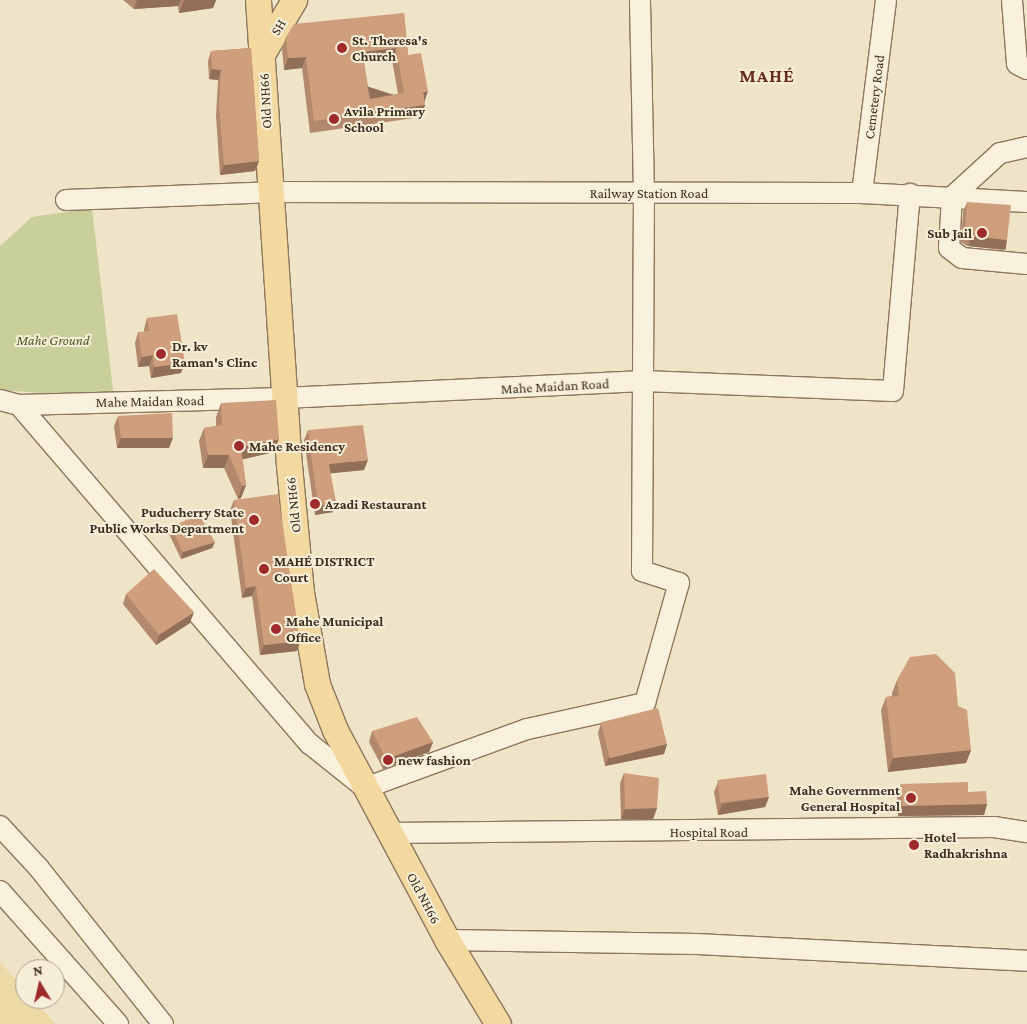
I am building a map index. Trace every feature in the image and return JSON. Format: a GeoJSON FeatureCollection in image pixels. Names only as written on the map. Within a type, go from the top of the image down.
{"type":"FeatureCollection","features":[{"type":"Feature","properties":{"kind":"main road","name":"Old NH66"},"geometry":{"type":"LineString","coordinates":[[258,0],[284,398],[301,592],[317,684],[335,730],[365,788],[447,940],[498,1024]]}},
{"type":"Feature","properties":{"kind":"main road","name":"SH"},"geometry":{"type":"LineString","coordinates":[[262,54],[294,0]]}},
{"type":"Feature","properties":{"kind":"street"},"geometry":{"type":"LineString","coordinates":[[365,788],[527,728],[645,703],[679,583],[642,571],[644,193],[640,0]]}},
{"type":"Feature","properties":{"kind":"street","name":"Cemetery Road"},"geometry":{"type":"LineString","coordinates":[[862,193],[886,0]]}},
{"type":"Feature","properties":{"kind":"street"},"geometry":{"type":"LineString","coordinates":[[1012,0],[1017,64],[1027,69]]}},
{"type":"Feature","properties":{"kind":"street"},"geometry":{"type":"LineString","coordinates":[[1027,147],[1000,153],[952,197],[949,248],[962,258],[1027,264]]}},
{"type":"Feature","properties":{"kind":"street","name":"Railway Station Road"},"geometry":{"type":"LineString","coordinates":[[66,200],[270,192],[862,193],[910,194],[1027,202]]}},
{"type":"Feature","properties":{"kind":"street","name":"Mahe Maidan Road"},"geometry":{"type":"LineString","coordinates":[[10,402],[284,398],[644,382],[893,391],[910,194]]}},
{"type":"Feature","properties":{"kind":"street","name":"Mahe Maidan Road"},"geometry":{"type":"LineString","coordinates":[[10,402],[310,744],[365,788]]}},
{"type":"Feature","properties":{"kind":"street"},"geometry":{"type":"LineString","coordinates":[[0,826],[38,867],[164,1024]]}},
{"type":"Feature","properties":{"kind":"street","name":"Hospital Road"},"geometry":{"type":"LineString","coordinates":[[390,833],[994,827],[1027,832]]}},
{"type":"Feature","properties":{"kind":"street"},"geometry":{"type":"LineString","coordinates":[[0,891],[118,1024]]}},
{"type":"Feature","properties":{"kind":"street"},"geometry":{"type":"LineString","coordinates":[[447,940],[697,944],[1027,961]]}},
{"type":"Feature","properties":{"kind":"green space","name":"Mahe Ground"},"geometry":{"type":"Polygon","coordinates":[[[92,208],[114,398],[0,390],[0,246],[32,217],[92,208]]]}},
{"type":"Feature","properties":{"kind":"sand"},"geometry":{"type":"Polygon","coordinates":[[[0,962],[15,979],[15,1009],[42,1009],[56,1024],[0,1024],[0,962]]]}},
{"type":"Feature","properties":{"kind":"building"},"geometry":{"type":"Polygon","coordinates":[[[404,13],[408,55],[421,53],[428,91],[423,92],[425,105],[314,121],[306,57],[288,58],[286,37],[294,24],[404,13]],[[396,48],[361,52],[370,99],[404,93],[396,48]]]}},
{"type":"Feature","properties":{"kind":"building"},"geometry":{"type":"Polygon","coordinates":[[[251,48],[259,161],[224,165],[219,106],[221,70],[212,69],[211,51],[251,48]]]}},
{"type":"Feature","properties":{"kind":"building"},"geometry":{"type":"Polygon","coordinates":[[[967,202],[1011,205],[1007,240],[970,236],[965,232],[967,202]]]}},
{"type":"Feature","properties":{"kind":"building"},"geometry":{"type":"Polygon","coordinates":[[[177,314],[185,363],[154,367],[153,355],[142,357],[138,332],[149,331],[147,318],[177,314]]]}},
{"type":"Feature","properties":{"kind":"building","name":"Mahe Residency"},"geometry":{"type":"Polygon","coordinates":[[[276,400],[279,439],[241,447],[246,485],[242,486],[229,455],[208,455],[204,428],[222,425],[221,403],[276,400]]]}},
{"type":"Feature","properties":{"kind":"building"},"geometry":{"type":"Polygon","coordinates":[[[172,413],[173,438],[121,438],[118,416],[172,413]]]}},
{"type":"Feature","properties":{"kind":"building"},"geometry":{"type":"Polygon","coordinates":[[[363,425],[368,460],[329,464],[336,503],[318,506],[308,430],[363,425]]]}},
{"type":"Feature","properties":{"kind":"building"},"geometry":{"type":"Polygon","coordinates":[[[278,494],[300,641],[264,645],[256,586],[246,588],[234,500],[278,494]]]}},
{"type":"Feature","properties":{"kind":"building"},"geometry":{"type":"Polygon","coordinates":[[[199,514],[215,542],[183,552],[171,527],[199,514]]]}},
{"type":"Feature","properties":{"kind":"building"},"geometry":{"type":"Polygon","coordinates":[[[154,569],[194,612],[159,635],[126,594],[154,569]]]}},
{"type":"Feature","properties":{"kind":"building"},"geometry":{"type":"Polygon","coordinates":[[[936,654],[955,673],[958,706],[967,710],[971,750],[893,758],[886,697],[899,696],[897,680],[910,657],[936,654]]]}},
{"type":"Feature","properties":{"kind":"building"},"geometry":{"type":"Polygon","coordinates":[[[658,708],[667,744],[610,758],[601,722],[658,708]]]}},
{"type":"Feature","properties":{"kind":"building"},"geometry":{"type":"Polygon","coordinates":[[[417,717],[433,742],[386,759],[372,731],[417,717]]]}},
{"type":"Feature","properties":{"kind":"building"},"geometry":{"type":"Polygon","coordinates":[[[624,773],[659,778],[657,808],[625,809],[624,773]]]}},
{"type":"Feature","properties":{"kind":"building"},"geometry":{"type":"Polygon","coordinates":[[[766,774],[769,797],[720,803],[717,780],[766,774]]]}},
{"type":"Feature","properties":{"kind":"building"},"geometry":{"type":"Polygon","coordinates":[[[968,782],[968,792],[986,791],[987,804],[902,806],[901,784],[968,782]]]}},
{"type":"Feature","properties":{"kind":"place","name":"St. Theresa's Church"},"geometry":{"type":"Point","coordinates":[342,48]}},
{"type":"Feature","properties":{"kind":"place","name":"Avila Primary School"},"geometry":{"type":"Point","coordinates":[334,119]}},
{"type":"Feature","properties":{"kind":"place","name":"Sub Jail"},"geometry":{"type":"Point","coordinates":[982,233]}},
{"type":"Feature","properties":{"kind":"place","name":"Dr. kv Raman's Clinc"},"geometry":{"type":"Point","coordinates":[161,354]}},
{"type":"Feature","properties":{"kind":"place","name":"Mahe Residency"},"geometry":{"type":"Point","coordinates":[239,446]}},
{"type":"Feature","properties":{"kind":"place","name":"Azadi Restaurant"},"geometry":{"type":"Point","coordinates":[315,504]}},
{"type":"Feature","properties":{"kind":"place","name":"Puducherry State Public Works Department"},"geometry":{"type":"Point","coordinates":[254,520]}},
{"type":"Feature","properties":{"kind":"place","name":"MAHÉ DISTRICT Court"},"geometry":{"type":"Point","coordinates":[264,569]}},
{"type":"Feature","properties":{"kind":"place","name":"Mahe Municipal Office"},"geometry":{"type":"Point","coordinates":[276,629]}},
{"type":"Feature","properties":{"kind":"place","name":"new fashion"},"geometry":{"type":"Point","coordinates":[388,760]}},
{"type":"Feature","properties":{"kind":"place","name":"Mahe Government General Hospital"},"geometry":{"type":"Point","coordinates":[911,798]}},
{"type":"Feature","properties":{"kind":"place","name":"Hotel Radhakrishna"},"geometry":{"type":"Point","coordinates":[914,845]}},
{"type":"Feature","properties":{"kind":"district","name":"MAHÉ"},"geometry":{"type":"Point","coordinates":[767,76]}}]}
